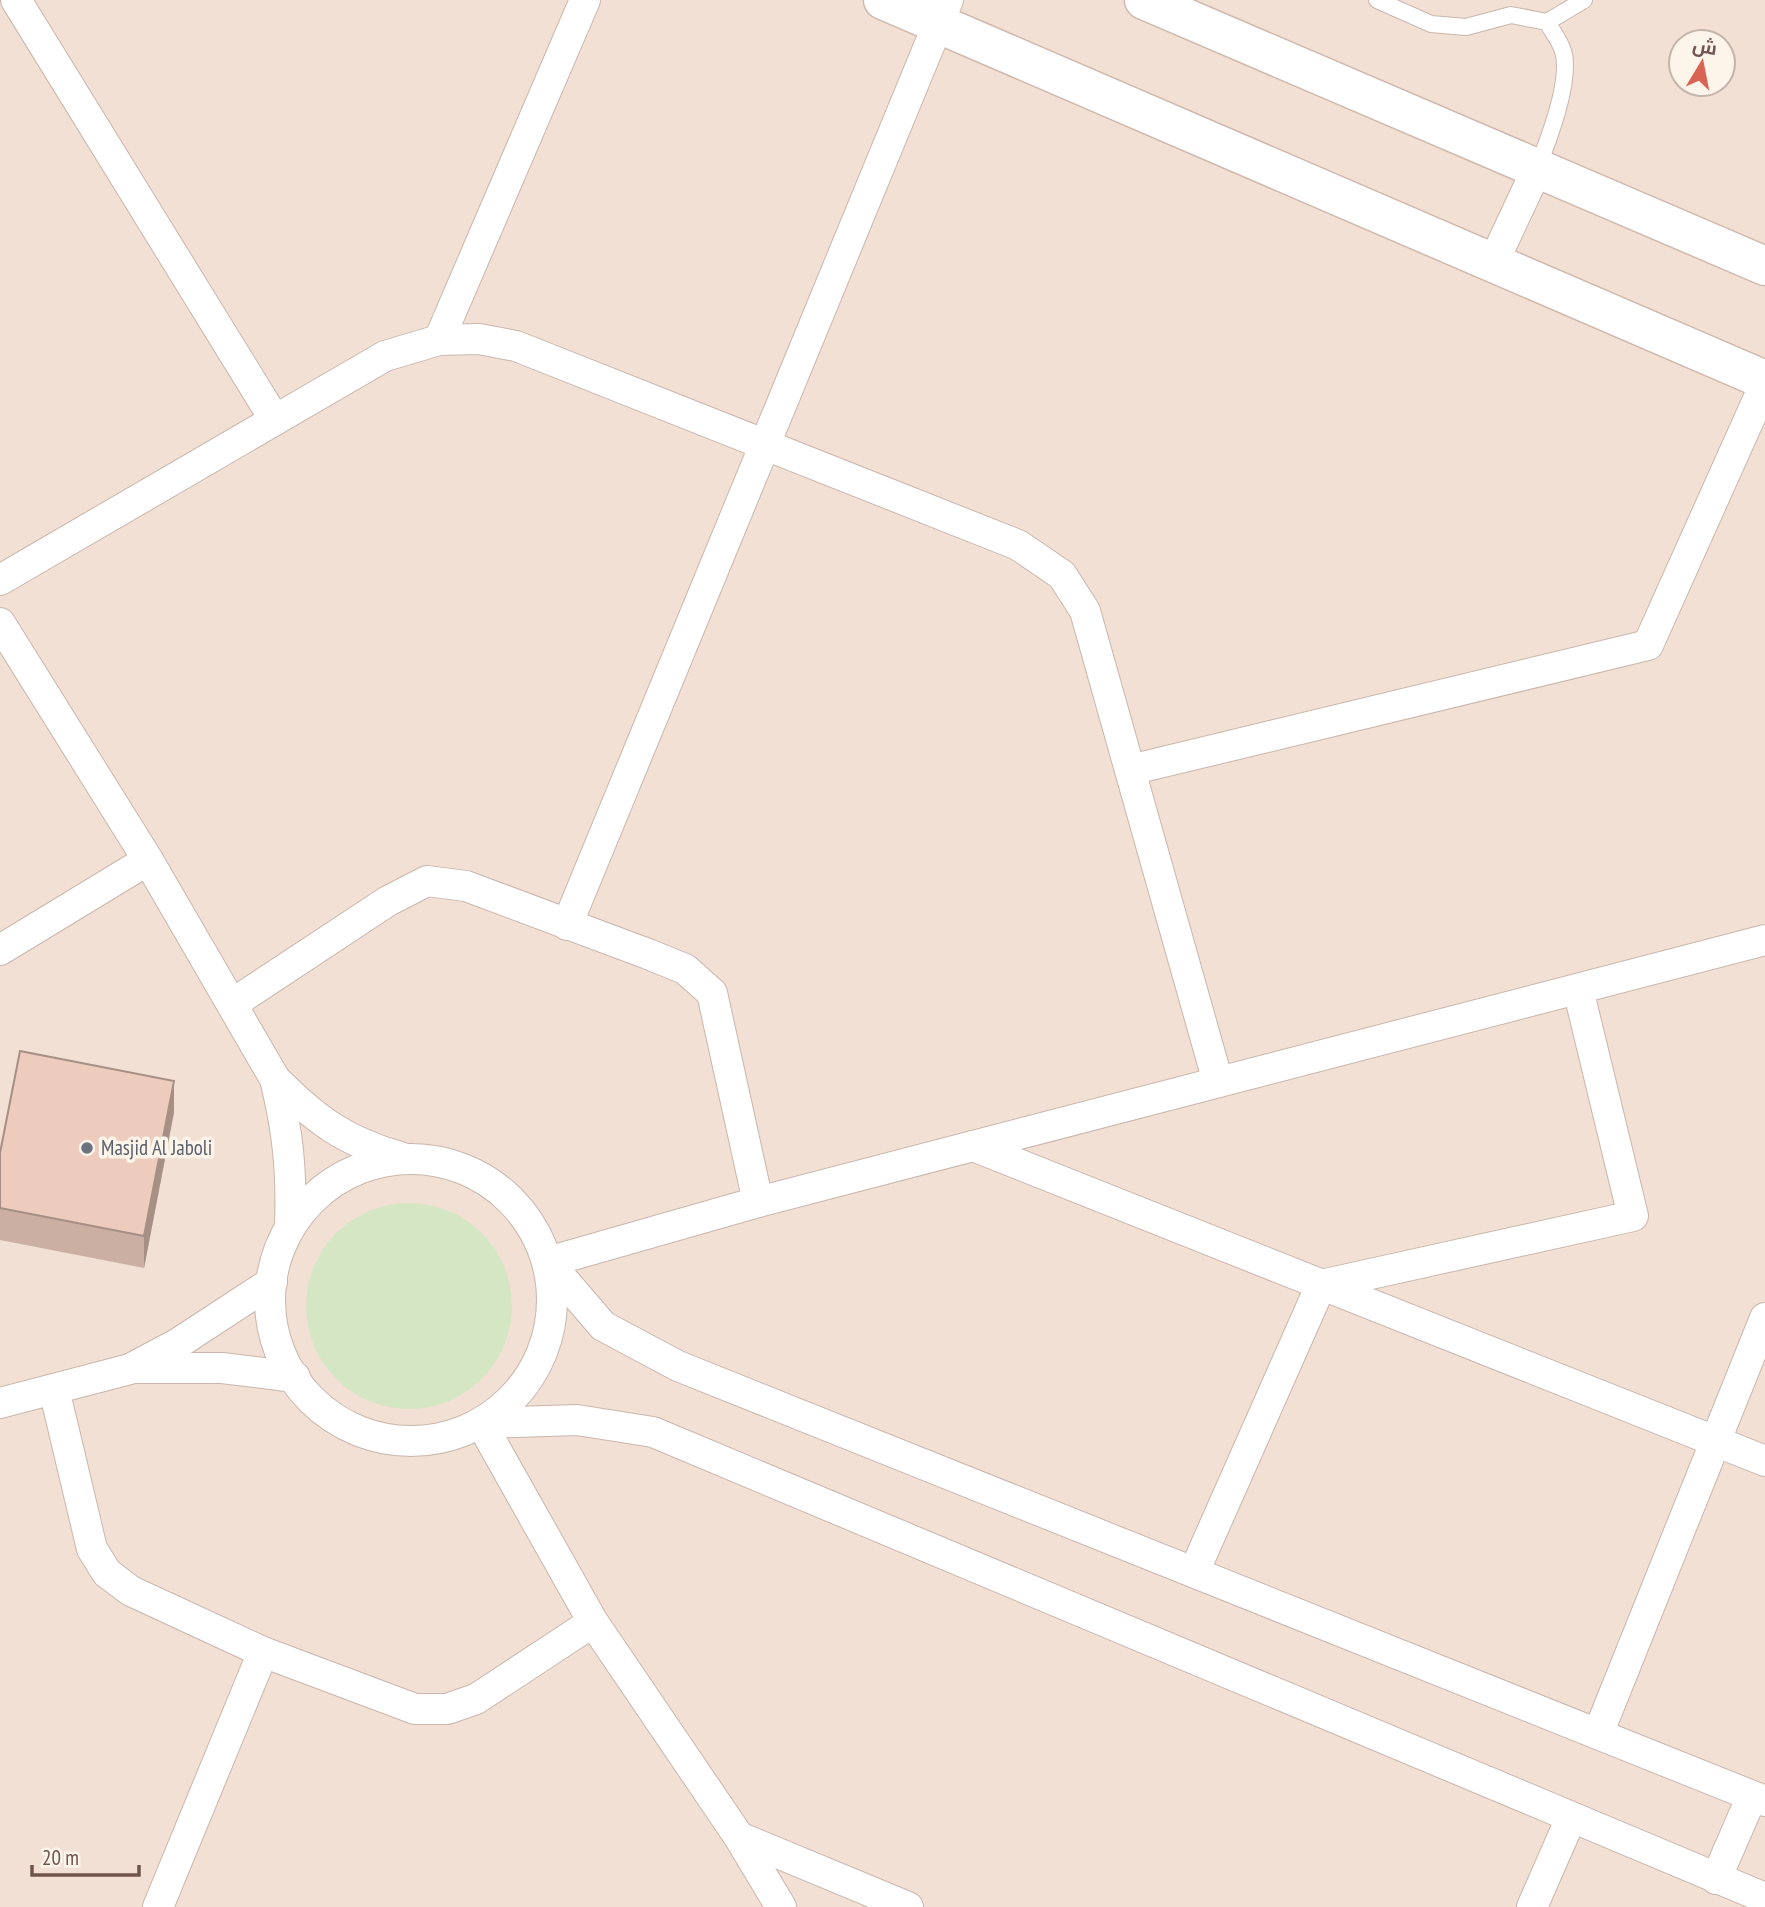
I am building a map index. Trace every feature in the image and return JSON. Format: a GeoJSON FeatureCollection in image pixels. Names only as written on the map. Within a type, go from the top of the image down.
{"type":"FeatureCollection","features":[{"type":"Feature","properties":{"kind":"street"},"geometry":{"type":"LineString","coordinates":[[16,0],[275,420]]}},
{"type":"Feature","properties":{"kind":"street"},"geometry":{"type":"LineString","coordinates":[[439,340],[585,0]]}},
{"type":"Feature","properties":{"kind":"street"},"geometry":{"type":"LineString","coordinates":[[883,0],[943,12],[1493,263],[1765,382],[1648,645],[1130,770]]}},
{"type":"Feature","properties":{"kind":"street"},"geometry":{"type":"LineString","coordinates":[[1144,0],[1765,266]]}},
{"type":"Feature","properties":{"kind":"street"},"geometry":{"type":"LineString","coordinates":[[567,925],[943,12]]}},
{"type":"Feature","properties":{"kind":"street"},"geometry":{"type":"LineString","coordinates":[[1493,263],[1537,169]]}},
{"type":"Feature","properties":{"kind":"street"},"geometry":{"type":"LineString","coordinates":[[0,580],[385,356],[439,340],[479,339],[516,346],[1018,545],[1062,575],[1085,611],[1219,1082]]}},
{"type":"Feature","properties":{"kind":"street"},"geometry":{"type":"LineString","coordinates":[[0,623],[148,860],[275,1079],[341,1135],[368,1148],[406,1158],[452,1164],[495,1186],[528,1219],[548,1262],[603,1326],[678,1366],[1759,1798],[1716,1879]]}},
{"type":"Feature","properties":{"kind":"street"},"geometry":{"type":"LineString","coordinates":[[0,950],[148,860]]}},
{"type":"Feature","properties":{"kind":"street"},"geometry":{"type":"LineString","coordinates":[[232,1004],[388,901],[428,881],[466,886],[685,969],[712,993],[758,1202]]}},
{"type":"Feature","properties":{"kind":"street"},"geometry":{"type":"LineString","coordinates":[[548,1262],[758,1202],[1765,940]]}},
{"type":"Feature","properties":{"kind":"street"},"geometry":{"type":"LineString","coordinates":[[1321,1285],[1633,1216],[1578,989]]}},
{"type":"Feature","properties":{"kind":"street"},"geometry":{"type":"LineString","coordinates":[[275,1079],[286,1127],[290,1172],[290,1226]]}},
{"type":"Feature","properties":{"kind":"street"},"geometry":{"type":"LineString","coordinates":[[973,1146],[1765,1461]]}},
{"type":"Feature","properties":{"kind":"street"},"geometry":{"type":"LineString","coordinates":[[406,1158],[360,1167],[320,1191],[290,1226],[272,1269],[270,1315],[282,1359],[309,1398],[346,1425],[390,1440],[437,1439],[481,1423],[518,1394],[542,1354],[553,1308],[548,1262]]}},
{"type":"Feature","properties":{"kind":"street"},"geometry":{"type":"LineString","coordinates":[[0,1403],[130,1369],[177,1344],[272,1282]]}},
{"type":"Feature","properties":{"kind":"street"},"geometry":{"type":"LineString","coordinates":[[1194,1572],[1321,1285]]}},
{"type":"Feature","properties":{"kind":"street"},"geometry":{"type":"LineString","coordinates":[[1598,1734],[1765,1318]]}},
{"type":"Feature","properties":{"kind":"street"},"geometry":{"type":"LineString","coordinates":[[130,1369],[222,1368],[295,1377]]}},
{"type":"Feature","properties":{"kind":"street"},"geometry":{"type":"LineString","coordinates":[[54,1389],[92,1549],[107,1573],[131,1591],[263,1652],[415,1709],[447,1709],[476,1699],[593,1622]]}},
{"type":"Feature","properties":{"kind":"street"},"geometry":{"type":"LineString","coordinates":[[481,1423],[578,1420],[653,1432],[1765,1898]]}},
{"type":"Feature","properties":{"kind":"street"},"geometry":{"type":"LineString","coordinates":[[481,1423],[593,1622],[739,1838],[781,1907]]}},
{"type":"Feature","properties":{"kind":"street"},"geometry":{"type":"LineString","coordinates":[[158,1907],[263,1652]]}},
{"type":"Feature","properties":{"kind":"street"},"geometry":{"type":"LineString","coordinates":[[1532,1907],[1571,1818]]}},
{"type":"Feature","properties":{"kind":"street"},"geometry":{"type":"LineString","coordinates":[[739,1838],[908,1907]]}},
{"type":"Feature","properties":{"kind":"lane"},"geometry":{"type":"LineString","coordinates":[[1377,0],[1431,24],[1466,27],[1511,15],[1547,22],[1584,0]]}},
{"type":"Feature","properties":{"kind":"lane"},"geometry":{"type":"LineString","coordinates":[[1537,169],[1552,130],[1563,86],[1563,52],[1547,22]]}},
{"type":"Feature","properties":{"kind":"shaded area"},"geometry":{"type":"Polygon","coordinates":[[[0,0],[1765,0],[1765,1907],[0,1907],[0,0]]]}},
{"type":"Feature","properties":{"kind":"green space"},"geometry":{"type":"Polygon","coordinates":[[[409,1203],[448,1211],[482,1233],[504,1267],[512,1306],[504,1345],[482,1379],[448,1401],[409,1409],[370,1401],[336,1379],[314,1345],[306,1306],[314,1267],[336,1233],[370,1211],[409,1203]]]}},
{"type":"Feature","properties":{"kind":"building","name":"Masjid Al Jaboli"},"geometry":{"type":"Polygon","coordinates":[[[20,1051],[174,1081],[144,1236],[0,1208],[0,1153],[20,1051]]]}},
{"type":"Feature","properties":{"kind":"place","name":"Masjid Al Jaboli"},"geometry":{"type":"Point","coordinates":[87,1148]}}]}
